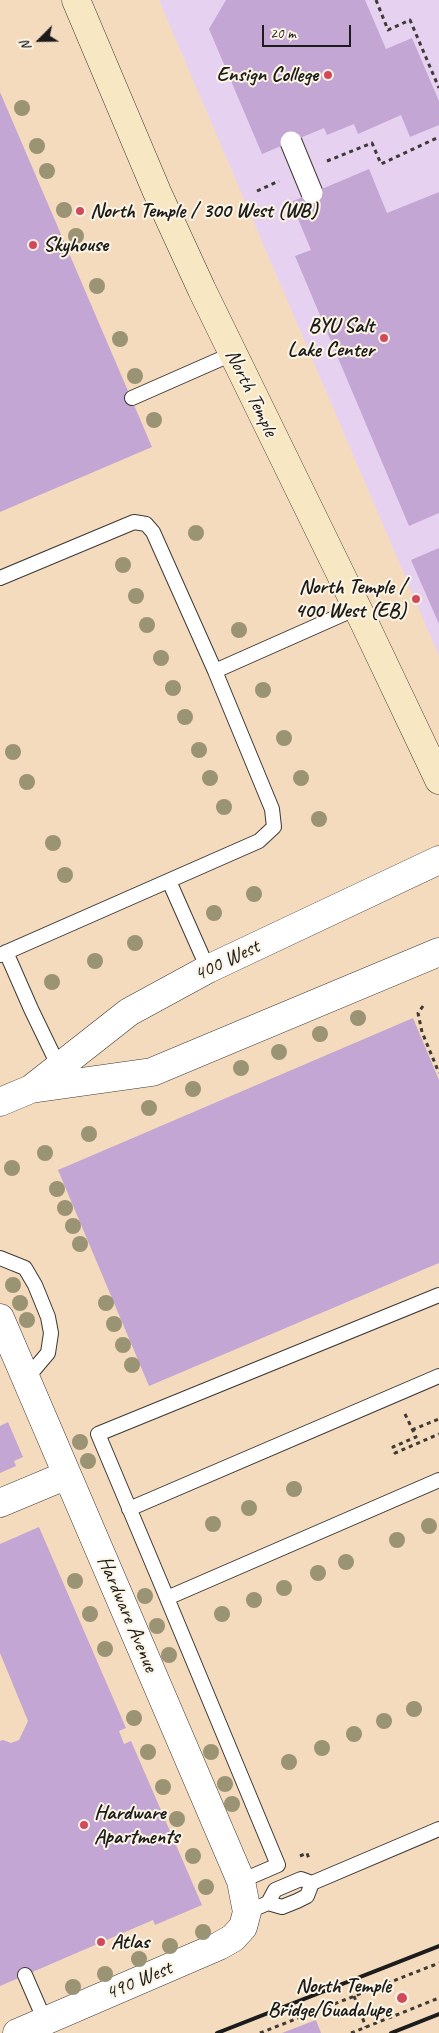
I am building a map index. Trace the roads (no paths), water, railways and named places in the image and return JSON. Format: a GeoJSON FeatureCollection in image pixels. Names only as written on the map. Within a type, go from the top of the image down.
{"type":"FeatureCollection","features":[{"type":"Feature","properties":{"kind":"main road","name":"North Temple"},"geometry":{"type":"LineString","coordinates":[[76,0],[172,225],[232,354],[439,780]]}},
{"type":"Feature","properties":{"kind":"street"},"geometry":{"type":"LineString","coordinates":[[291,142],[312,193]]}},
{"type":"Feature","properties":{"kind":"street","name":"400 West"},"geometry":{"type":"LineString","coordinates":[[31,1089],[129,1012],[208,969],[439,860]]}},
{"type":"Feature","properties":{"kind":"street","name":"400 West"},"geometry":{"type":"LineString","coordinates":[[0,1102],[31,1089],[152,1072],[439,952]]}},
{"type":"Feature","properties":{"kind":"street","name":"Hardware Avenue"},"geometry":{"type":"LineString","coordinates":[[0,1318],[241,1881],[258,1908]]}},
{"type":"Feature","properties":{"kind":"street"},"geometry":{"type":"LineString","coordinates":[[0,1503],[67,1475]]}},
{"type":"Feature","properties":{"kind":"street","name":"490 West"},"geometry":{"type":"LineString","coordinates":[[17,2033],[219,1946],[233,1938],[258,1908]]}},
{"type":"Feature","properties":{"kind":"lane"},"geometry":{"type":"LineString","coordinates":[[132,398],[232,354]]}},
{"type":"Feature","properties":{"kind":"lane"},"geometry":{"type":"LineString","coordinates":[[0,578],[134,522],[146,524],[153,532],[215,671],[272,809],[274,827],[259,841],[3,953],[59,1067]]}},
{"type":"Feature","properties":{"kind":"lane"},"geometry":{"type":"LineString","coordinates":[[215,671],[357,608]]}},
{"type":"Feature","properties":{"kind":"lane"},"geometry":{"type":"LineString","coordinates":[[169,881],[208,969]]}},
{"type":"Feature","properties":{"kind":"lane"},"geometry":{"type":"LineString","coordinates":[[0,1258],[25,1268],[35,1285],[48,1316],[51,1333],[48,1353],[26,1379]]}},
{"type":"Feature","properties":{"kind":"lane"},"geometry":{"type":"LineString","coordinates":[[241,1881],[278,1865],[98,1434],[439,1296]]}},
{"type":"Feature","properties":{"kind":"lane"},"geometry":{"type":"LineString","coordinates":[[129,1509],[439,1376]]}},
{"type":"Feature","properties":{"kind":"lane"},"geometry":{"type":"LineString","coordinates":[[167,1598],[439,1480]]}},
{"type":"Feature","properties":{"kind":"lane"},"geometry":{"type":"LineString","coordinates":[[258,1908],[275,1890],[301,1879],[312,1883],[439,1829]]}},
{"type":"Feature","properties":{"kind":"lane"},"geometry":{"type":"LineString","coordinates":[[25,1975],[45,2021]]}},
{"type":"Feature","properties":{"kind":"railway"},"geometry":{"type":"LineString","coordinates":[[217,2033],[439,1946]]}},
{"type":"Feature","properties":{"kind":"railway"},"geometry":{"type":"LineString","coordinates":[[391,2033],[439,2014]]}},
{"type":"Feature","properties":{"kind":"place","name":"Ensign College"},"geometry":{"type":"Point","coordinates":[328,75]}},
{"type":"Feature","properties":{"kind":"place","name":"North Temple / 300 West (WB)"},"geometry":{"type":"Point","coordinates":[80,211]}},
{"type":"Feature","properties":{"kind":"place","name":"Skyhouse"},"geometry":{"type":"Point","coordinates":[33,245]}},
{"type":"Feature","properties":{"kind":"place","name":"BYU Salt Lake Center"},"geometry":{"type":"Point","coordinates":[384,338]}},
{"type":"Feature","properties":{"kind":"place","name":"North Temple / 400 West (EB)"},"geometry":{"type":"Point","coordinates":[416,599]}},
{"type":"Feature","properties":{"kind":"place","name":"Hardware Apartments"},"geometry":{"type":"Point","coordinates":[84,1825]}},
{"type":"Feature","properties":{"kind":"place","name":"Atlas"},"geometry":{"type":"Point","coordinates":[101,1942]}},
{"type":"Feature","properties":{"kind":"place","name":"North Temple Bridge/Guadalupe"},"geometry":{"type":"Point","coordinates":[402,1998]}}]}
